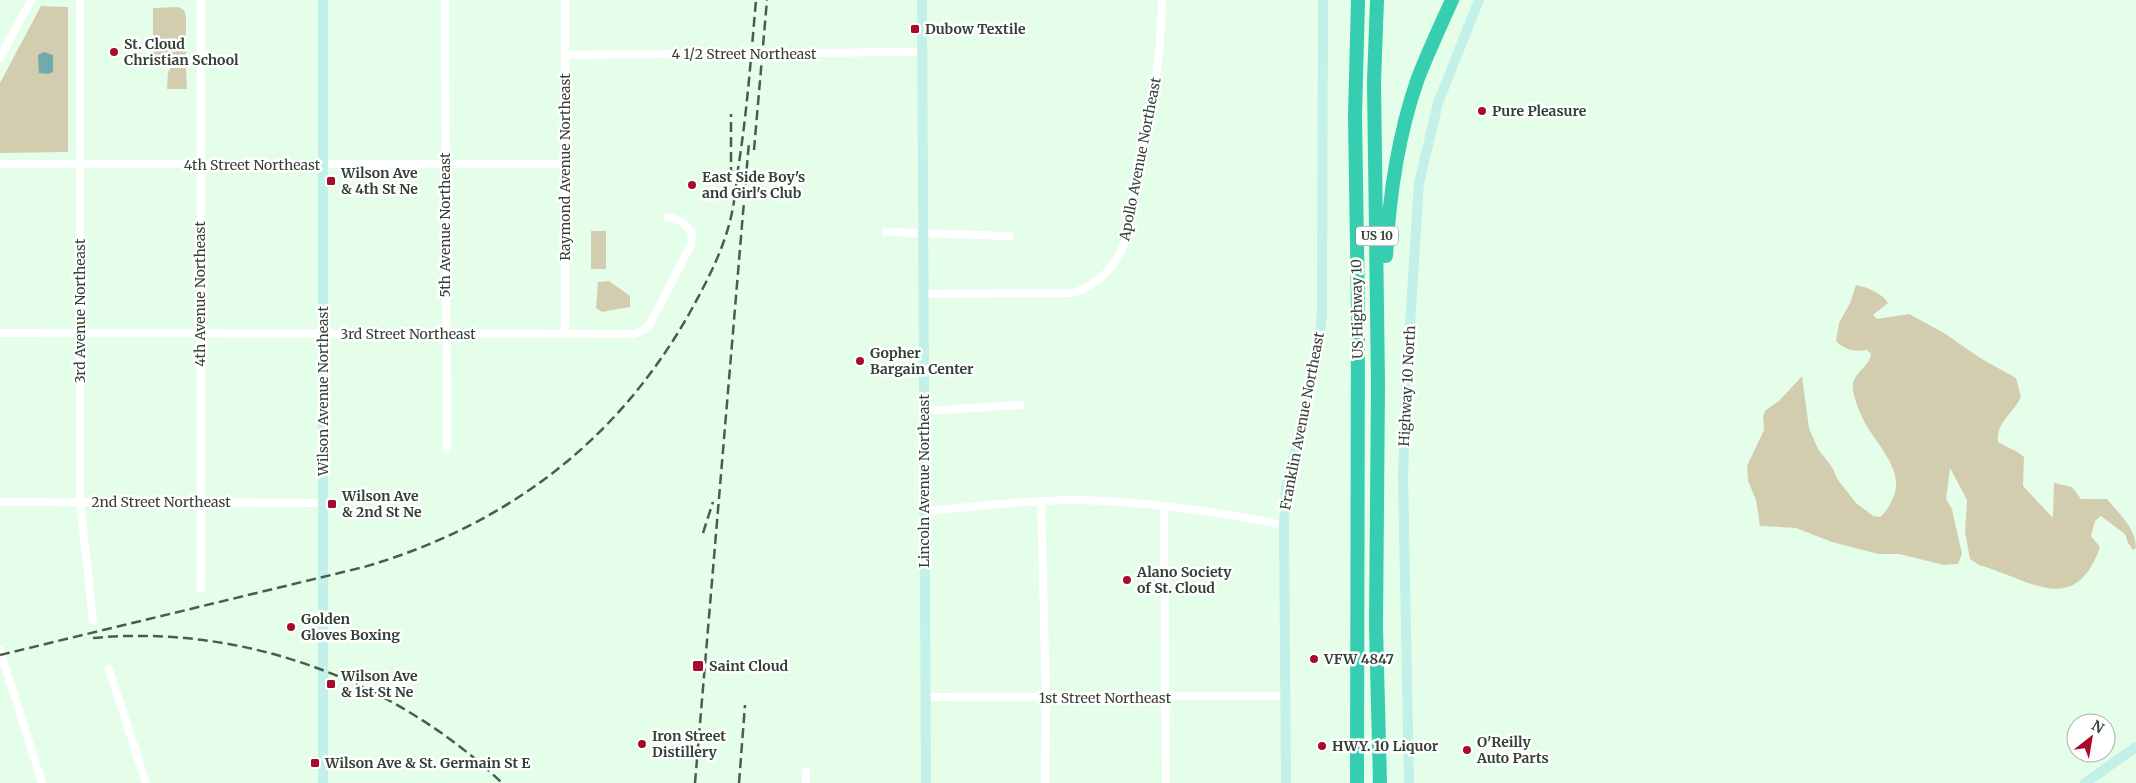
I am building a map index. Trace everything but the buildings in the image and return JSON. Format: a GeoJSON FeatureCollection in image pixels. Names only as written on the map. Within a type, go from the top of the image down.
{"type":"FeatureCollection","features":[{"type":"Feature","properties":{"kind":"highway"},"geometry":{"type":"LineString","coordinates":[[1354,0],[1356,57]]}},
{"type":"Feature","properties":{"kind":"highway","name":"US Highway 10"},"geometry":{"type":"LineString","coordinates":[[1357,777],[1356,57],[1358,0]]}},
{"type":"Feature","properties":{"kind":"highway","name":"US 10"},"geometry":{"type":"LineString","coordinates":[[1377,0],[1374,82],[1378,384],[1376,627],[1380,777]]}},
{"type":"Feature","properties":{"kind":"highway"},"geometry":{"type":"LineString","coordinates":[[1378,384],[1387,240],[1398,159],[1417,82],[1452,0]]}},
{"type":"Feature","properties":{"kind":"street"},"geometry":{"type":"LineString","coordinates":[[0,58],[31,0]]}},
{"type":"Feature","properties":{"kind":"street","name":"3rd Avenue Northeast"},"geometry":{"type":"LineString","coordinates":[[80,0],[80,502],[92,620]]}},
{"type":"Feature","properties":{"kind":"street","name":"4th Avenue Northeast"},"geometry":{"type":"LineString","coordinates":[[201,0],[201,589]]}},
{"type":"Feature","properties":{"kind":"street","name":"Wilson Avenue Northeast"},"geometry":{"type":"LineString","coordinates":[[323,0],[321,164],[323,783]]}},
{"type":"Feature","properties":{"kind":"street","name":"5th Avenue Northeast"},"geometry":{"type":"LineString","coordinates":[[445,0],[444,164],[447,449]]}},
{"type":"Feature","properties":{"kind":"street","name":"Raymond Avenue Northeast"},"geometry":{"type":"LineString","coordinates":[[564,0],[566,55],[564,164],[565,334]]}},
{"type":"Feature","properties":{"kind":"street","name":"Lincoln Avenue Northeast"},"geometry":{"type":"LineString","coordinates":[[922,0],[926,783]]}},
{"type":"Feature","properties":{"kind":"street","name":"Apollo Avenue Northeast"},"geometry":{"type":"LineString","coordinates":[[923,294],[1073,293],[1089,288],[1108,272],[1115,263],[1125,241],[1154,96],[1161,42],[1162,0]]}},
{"type":"Feature","properties":{"kind":"street","name":"Franklin Avenue Northeast"},"geometry":{"type":"LineString","coordinates":[[1286,783],[1284,525],[1290,471],[1317,360],[1322,314],[1322,0]]}},
{"type":"Feature","properties":{"kind":"street","name":"Highway 10 North"},"geometry":{"type":"LineString","coordinates":[[1409,783],[1403,477],[1406,389],[1419,183],[1438,103],[1479,0]]}},
{"type":"Feature","properties":{"kind":"street","name":"4 1/2 Street Northeast"},"geometry":{"type":"LineString","coordinates":[[566,55],[922,52]]}},
{"type":"Feature","properties":{"kind":"street","name":"4th Street Northeast"},"geometry":{"type":"LineString","coordinates":[[0,164],[564,164]]}},
{"type":"Feature","properties":{"kind":"street","name":"3rd Street Northeast"},"geometry":{"type":"LineString","coordinates":[[0,334],[634,334],[650,324],[691,245],[692,233],[686,225],[678,219],[666,217]]}},
{"type":"Feature","properties":{"kind":"street"},"geometry":{"type":"LineString","coordinates":[[886,232],[1010,236]]}},
{"type":"Feature","properties":{"kind":"street"},"geometry":{"type":"LineString","coordinates":[[924,411],[1020,405]]}},
{"type":"Feature","properties":{"kind":"street"},"geometry":{"type":"LineString","coordinates":[[925,511],[1041,502],[1103,501],[1226,514],[1284,525]]}},
{"type":"Feature","properties":{"kind":"street","name":"2nd Street Northeast"},"geometry":{"type":"LineString","coordinates":[[0,502],[323,503]]}},
{"type":"Feature","properties":{"kind":"street"},"geometry":{"type":"LineString","coordinates":[[1041,502],[1046,697],[1045,783]]}},
{"type":"Feature","properties":{"kind":"street"},"geometry":{"type":"LineString","coordinates":[[1164,506],[1166,783]]}},
{"type":"Feature","properties":{"kind":"street"},"geometry":{"type":"LineString","coordinates":[[0,650],[42,783]]}},
{"type":"Feature","properties":{"kind":"street"},"geometry":{"type":"LineString","coordinates":[[109,669],[146,783]]}},
{"type":"Feature","properties":{"kind":"street","name":"1st Street Northeast"},"geometry":{"type":"LineString","coordinates":[[926,697],[1165,698],[1285,696]]}},
{"type":"Feature","properties":{"kind":"street"},"geometry":{"type":"LineString","coordinates":[[2085,783],[2136,747]]}},
{"type":"Feature","properties":{"kind":"street"},"geometry":{"type":"LineString","coordinates":[[806,772],[806,783]]}},
{"type":"Feature","properties":{"kind":"shaded area"},"geometry":{"type":"Polygon","coordinates":[[[41,6],[68,7],[68,152],[0,153],[0,83],[41,6]]]}},
{"type":"Feature","properties":{"kind":"shaded area"},"geometry":{"type":"Polygon","coordinates":[[[178,7],[184,10],[186,17],[186,55],[153,55],[153,8],[178,7]]]}},
{"type":"Feature","properties":{"kind":"shaded area"},"geometry":{"type":"Polygon","coordinates":[[[171,68],[186,68],[187,89],[167,89],[168,72],[171,68]]]}},
{"type":"Feature","properties":{"kind":"shaded area"},"geometry":{"type":"Polygon","coordinates":[[[591,231],[606,231],[606,269],[591,269],[591,231]]]}},
{"type":"Feature","properties":{"kind":"shaded area"},"geometry":{"type":"Polygon","coordinates":[[[609,281],[630,296],[630,307],[602,312],[596,308],[598,282],[609,281]]]}},
{"type":"Feature","properties":{"kind":"shaded area"},"geometry":{"type":"Polygon","coordinates":[[[1856,285],[1874,291],[1888,303],[1873,315],[1877,319],[1909,314],[1944,333],[1980,358],[2016,378],[2021,397],[2002,423],[1998,442],[2024,457],[2023,486],[2053,518],[2054,483],[2072,487],[2081,499],[2107,499],[2130,528],[2136,548],[2133,550],[2125,534],[2101,516],[2095,521],[2091,536],[2100,547],[2090,569],[2078,582],[2064,588],[2034,585],[1979,565],[1970,559],[1965,532],[1967,500],[1950,468],[1946,499],[1952,509],[1962,554],[1958,564],[1944,565],[1899,554],[1878,554],[1832,542],[1796,528],[1760,526],[1756,500],[1748,481],[1747,466],[1764,430],[1763,416],[1766,410],[1779,401],[1802,376],[1809,428],[1818,449],[1856,503],[1873,516],[1880,517],[1888,508],[1895,492],[1896,481],[1894,471],[1863,419],[1853,390],[1853,384],[1857,375],[1870,359],[1871,354],[1867,350],[1858,351],[1846,348],[1836,341],[1839,323],[1850,303],[1856,285]]]}},
{"type":"Feature","properties":{"kind":"water"},"geometry":{"type":"Polygon","coordinates":[[[44,52],[53,55],[53,72],[48,74],[39,73],[38,55],[44,52]]]}},
{"type":"Feature","properties":{"kind":"railway"},"geometry":{"type":"LineString","coordinates":[[0,655],[364,567],[415,550],[464,528],[510,503],[552,473],[591,440],[627,402],[660,360],[695,303],[712,271],[721,248],[729,225],[735,197],[756,0]]}},
{"type":"Feature","properties":{"kind":"railway"},"geometry":{"type":"LineString","coordinates":[[754,150],[767,0]]}},
{"type":"Feature","properties":{"kind":"railway"},"geometry":{"type":"LineString","coordinates":[[731,114],[731,177]]}},
{"type":"Feature","properties":{"kind":"railway"},"geometry":{"type":"LineString","coordinates":[[695,783],[749,142]]}},
{"type":"Feature","properties":{"kind":"railway"},"geometry":{"type":"LineString","coordinates":[[703,533],[713,502]]}},
{"type":"Feature","properties":{"kind":"railway"},"geometry":{"type":"LineString","coordinates":[[93,638],[149,636],[205,640],[260,651],[313,667],[365,688],[414,715],[460,747],[502,783]]}},
{"type":"Feature","properties":{"kind":"railway"},"geometry":{"type":"LineString","coordinates":[[739,783],[745,705]]}},
{"type":"Feature","properties":{"kind":"place","name":"Dubow Textile"},"geometry":{"type":"Point","coordinates":[915,29]}},
{"type":"Feature","properties":{"kind":"place","name":"St. Cloud Christian School"},"geometry":{"type":"Point","coordinates":[114,52]}},
{"type":"Feature","properties":{"kind":"place","name":"Pure Pleasure"},"geometry":{"type":"Point","coordinates":[1482,111]}},
{"type":"Feature","properties":{"kind":"place","name":"Wilson Ave & 4th St Ne"},"geometry":{"type":"Point","coordinates":[331,181]}},
{"type":"Feature","properties":{"kind":"place","name":"East Side Boy's and Girl's Club"},"geometry":{"type":"Point","coordinates":[692,185]}},
{"type":"Feature","properties":{"kind":"place","name":"Gopher Bargain Center"},"geometry":{"type":"Point","coordinates":[860,361]}},
{"type":"Feature","properties":{"kind":"place","name":"Wilson Ave & 2nd St Ne"},"geometry":{"type":"Point","coordinates":[332,504]}},
{"type":"Feature","properties":{"kind":"place","name":"Alano Society of St. Cloud"},"geometry":{"type":"Point","coordinates":[1127,580]}},
{"type":"Feature","properties":{"kind":"place","name":"Golden Gloves Boxing"},"geometry":{"type":"Point","coordinates":[291,627]}},
{"type":"Feature","properties":{"kind":"place","name":"VFW 4847"},"geometry":{"type":"Point","coordinates":[1314,659]}},
{"type":"Feature","properties":{"kind":"place","name":"Saint Cloud"},"geometry":{"type":"Point","coordinates":[698,666]}},
{"type":"Feature","properties":{"kind":"place","name":"Wilson Ave & 1st St Ne"},"geometry":{"type":"Point","coordinates":[331,684]}},
{"type":"Feature","properties":{"kind":"place","name":"Iron Street Distillery"},"geometry":{"type":"Point","coordinates":[642,744]}},
{"type":"Feature","properties":{"kind":"place","name":"HWY. 10 Liquor"},"geometry":{"type":"Point","coordinates":[1322,746]}},
{"type":"Feature","properties":{"kind":"place","name":"O'Reilly Auto Parts"},"geometry":{"type":"Point","coordinates":[1467,750]}},
{"type":"Feature","properties":{"kind":"place","name":"Wilson Ave & St. Germain St E"},"geometry":{"type":"Point","coordinates":[315,763]}}]}
